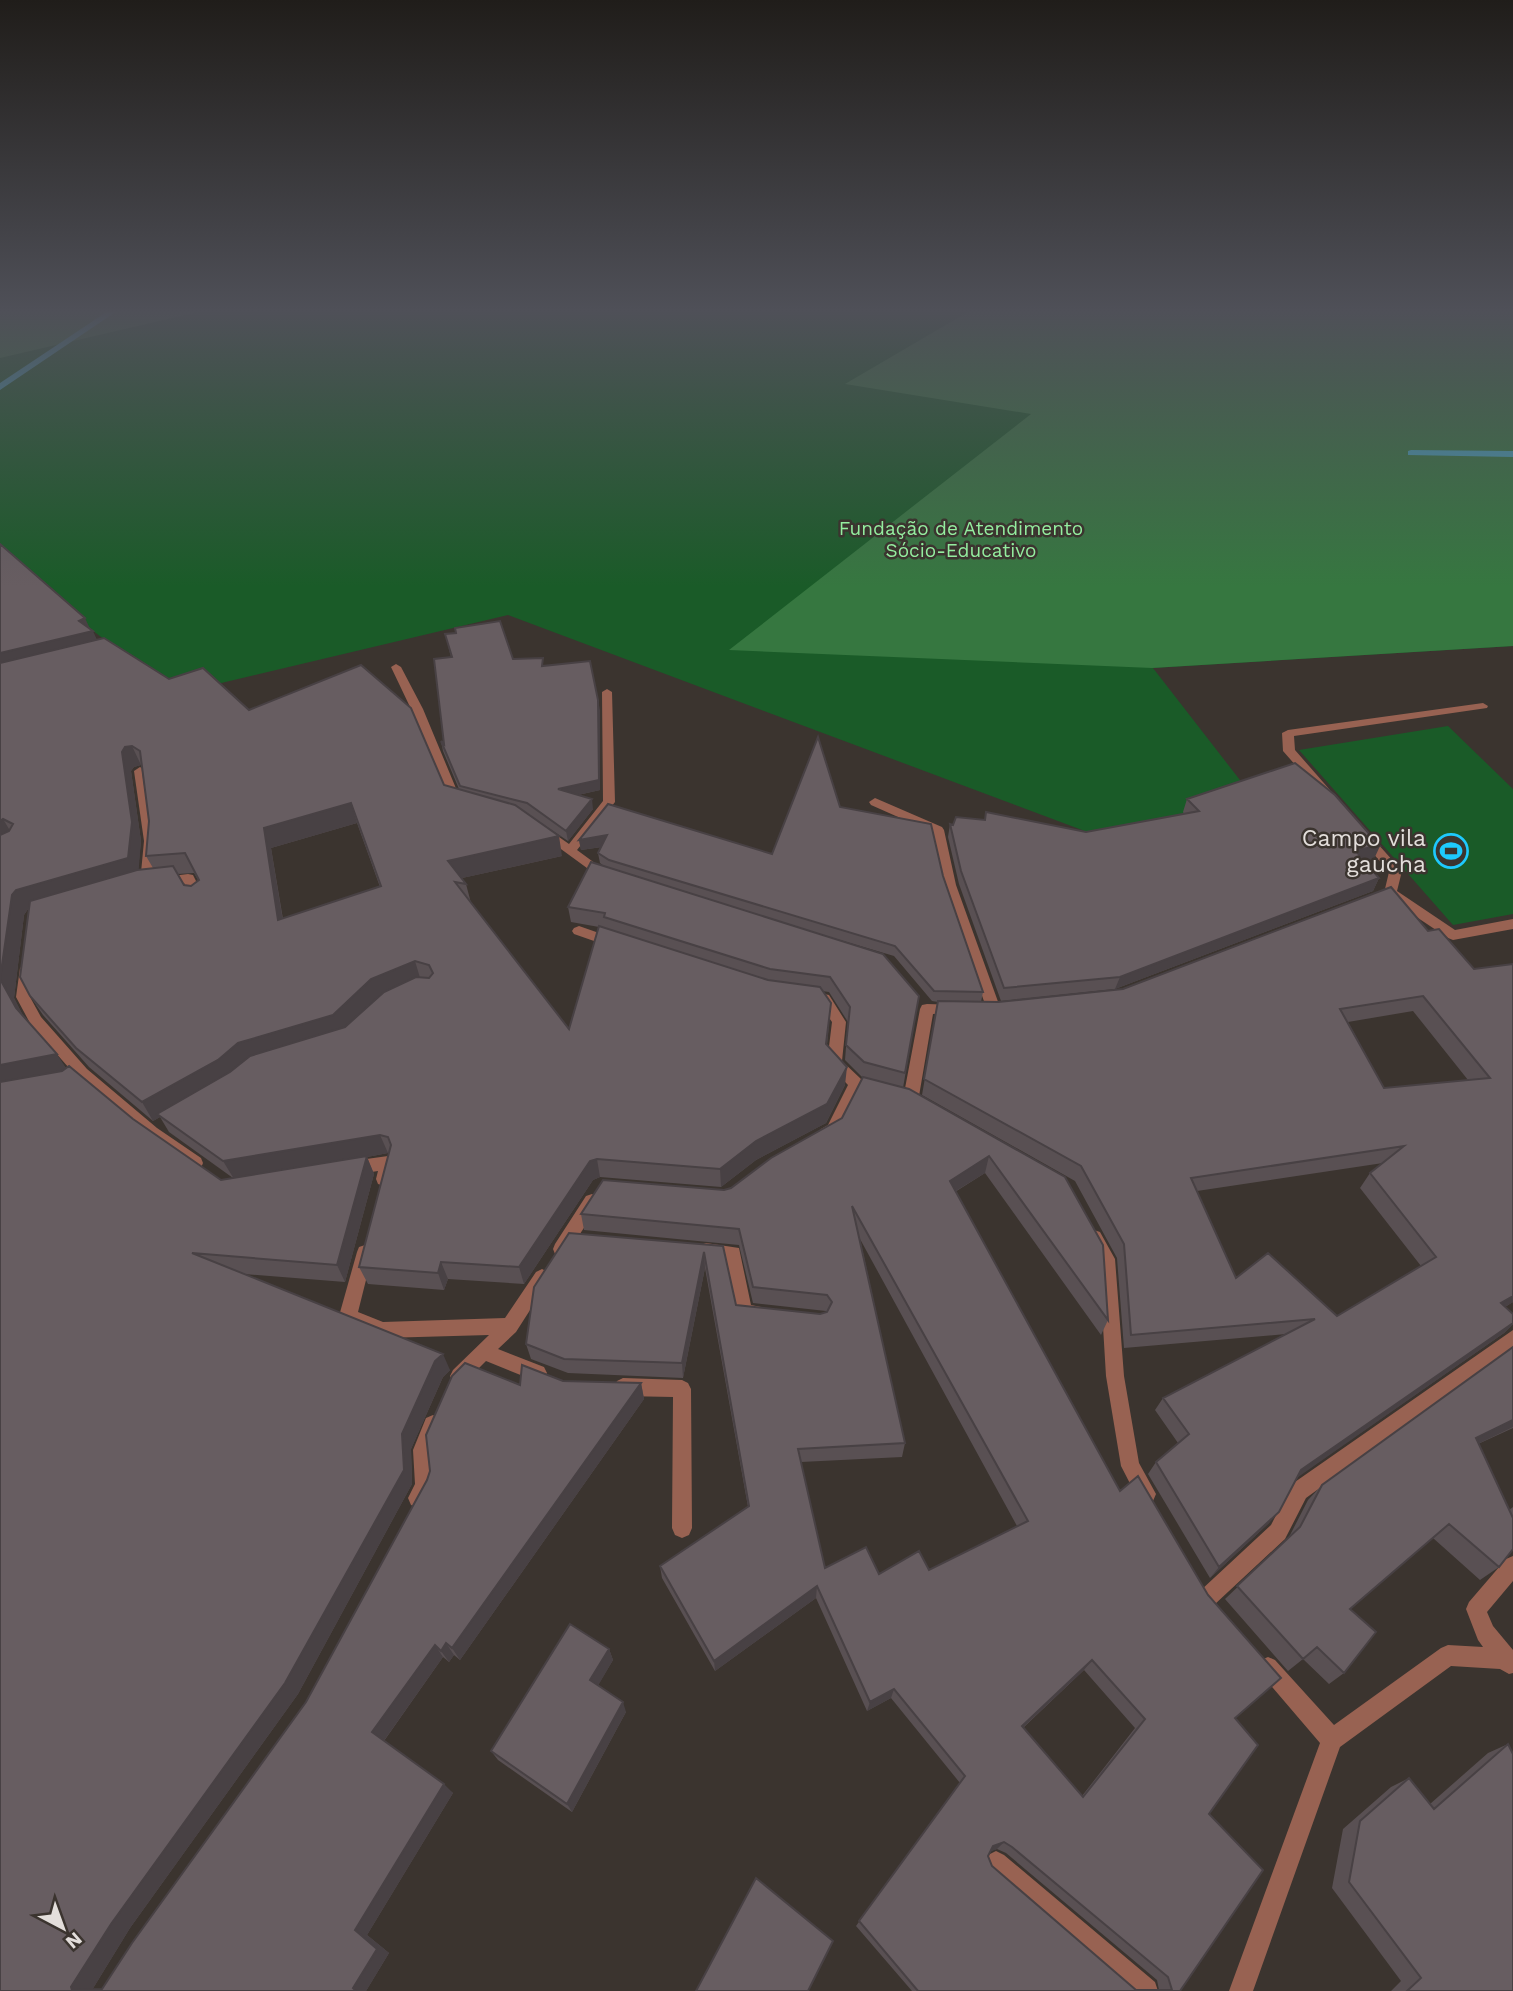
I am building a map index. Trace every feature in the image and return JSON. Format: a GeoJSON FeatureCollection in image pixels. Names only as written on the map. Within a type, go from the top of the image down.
{"type":"FeatureCollection","features":[{"type":"Feature","properties":{"kind":"lane"},"geometry":{"type":"LineString","coordinates":[[396,667],[418,709],[455,800],[466,803]]}},
{"type":"Feature","properties":{"kind":"lane"},"geometry":{"type":"LineString","coordinates":[[570,851],[609,802],[607,692]]}},
{"type":"Feature","properties":{"kind":"lane"},"geometry":{"type":"LineString","coordinates":[[1334,801],[1289,751],[1288,733],[1483,706]]}},
{"type":"Feature","properties":{"kind":"lane"},"geometry":{"type":"LineString","coordinates":[[140,771],[150,841],[140,885],[188,878],[199,899]]}},
{"type":"Feature","properties":{"kind":"lane"},"geometry":{"type":"LineString","coordinates":[[876,802],[938,830],[950,885],[987,1009],[923,1004],[905,1098],[932,1111]]}},
{"type":"Feature","properties":{"kind":"lane"},"geometry":{"type":"LineString","coordinates":[[536,827],[604,876],[617,880]]}},
{"type":"Feature","properties":{"kind":"lane"},"geometry":{"type":"LineString","coordinates":[[1360,831],[1396,871],[1383,896],[1453,935],[1513,923]]}},
{"type":"Feature","properties":{"kind":"lane"},"geometry":{"type":"LineString","coordinates":[[579,931],[630,948]]}},
{"type":"Feature","properties":{"kind":"lane"},"geometry":{"type":"LineString","coordinates":[[28,956],[23,997],[36,1021],[78,1077],[158,1128],[208,1172]]}},
{"type":"Feature","properties":{"kind":"lane"},"geometry":{"type":"LineString","coordinates":[[810,997],[824,999],[839,1022],[834,1063],[856,1084],[878,1090]]}},
{"type":"Feature","properties":{"kind":"lane"},"geometry":{"type":"LineString","coordinates":[[810,1141],[834,1129],[856,1084]]}},
{"type":"Feature","properties":{"kind":"lane"},"geometry":{"type":"LineString","coordinates":[[339,1170],[388,1163],[382,1188]]}},
{"type":"Feature","properties":{"kind":"lane"},"geometry":{"type":"LineString","coordinates":[[412,1511],[425,1486],[422,1450],[451,1384],[510,1326],[575,1238],[600,1187]]}},
{"type":"Feature","properties":{"kind":"lane"},"geometry":{"type":"LineString","coordinates":[[1087,1223],[1107,1259],[1115,1376],[1129,1466],[1158,1514]]}},
{"type":"Feature","properties":{"kind":"lane"},"geometry":{"type":"LineString","coordinates":[[368,1240],[348,1316],[383,1330],[510,1326]]}},
{"type":"Feature","properties":{"kind":"lane"},"geometry":{"type":"LineString","coordinates":[[691,1248],[733,1253],[744,1312],[769,1314]]}},
{"type":"Feature","properties":{"kind":"lane"},"geometry":{"type":"LineString","coordinates":[[1207,1597],[1278,1532],[1298,1491],[1513,1338]]}},
{"type":"Feature","properties":{"kind":"lane"},"geometry":{"type":"LineString","coordinates":[[484,1352],[555,1380]]}},
{"type":"Feature","properties":{"kind":"lane"},"geometry":{"type":"LineString","coordinates":[[606,1386],[682,1389],[682,1528]]}},
{"type":"Feature","properties":{"kind":"lane"},"geometry":{"type":"LineString","coordinates":[[1511,1663],[1485,1633],[1476,1609],[1513,1566]]}},
{"type":"Feature","properties":{"kind":"lane"},"geometry":{"type":"LineString","coordinates":[[1247,1987],[1332,1740],[1448,1655],[1511,1663]]}},
{"type":"Feature","properties":{"kind":"lane"},"geometry":{"type":"LineString","coordinates":[[1260,1659],[1332,1740]]}},
{"type":"Feature","properties":{"kind":"lane"},"geometry":{"type":"LineString","coordinates":[[996,1863],[1146,1991]]}},
{"type":"Feature","properties":{"kind":"green space","name":"Fundação de Atendimento Sócio-Educativo"},"geometry":{"type":"Polygon","coordinates":[[[0,402],[1513,402],[1513,646],[1153,668],[1264,811],[1090,833],[508,615],[175,694],[0,559],[0,402]]]}},
{"type":"Feature","properties":{"kind":"green space"},"geometry":{"type":"Polygon","coordinates":[[[956,402],[1513,402],[1513,646],[1152,668],[729,650],[1031,414],[956,402]]]}},
{"type":"Feature","properties":{"kind":"green space","name":"Campo vila gaucha"},"geometry":{"type":"Polygon","coordinates":[[[1448,726],[1513,789],[1513,914],[1453,925],[1299,750],[1448,726]]]}},
{"type":"Feature","properties":{"kind":"building"},"geometry":{"type":"Polygon","coordinates":[[[0,544],[85,618],[79,621],[93,631],[0,653],[0,544]]]}},
{"type":"Feature","properties":{"kind":"building"},"geometry":{"type":"Polygon","coordinates":[[[500,621],[513,659],[543,658],[542,666],[590,661],[598,700],[599,780],[558,789],[592,799],[566,831],[527,803],[460,786],[441,741],[444,744],[434,659],[452,657],[445,634],[456,633],[455,628],[500,621]]]}},
{"type":"Feature","properties":{"kind":"building"},"geometry":{"type":"Polygon","coordinates":[[[104,638],[169,679],[203,668],[249,710],[361,665],[411,708],[444,785],[515,805],[559,836],[448,861],[466,884],[455,882],[569,1029],[599,926],[768,980],[820,987],[831,1003],[826,1044],[847,1067],[827,1104],[756,1141],[720,1169],[597,1159],[590,1161],[519,1267],[441,1262],[438,1273],[359,1267],[391,1145],[388,1137],[380,1135],[223,1161],[157,1114],[230,1072],[250,1056],[345,1027],[384,992],[416,977],[429,978],[433,973],[429,965],[415,961],[371,979],[333,1015],[238,1043],[218,1060],[142,1102],[76,1048],[30,996],[20,977],[30,901],[137,870],[173,866],[184,885],[191,886],[199,880],[185,853],[146,856],[149,821],[140,751],[132,746],[125,747],[122,752],[132,822],[128,858],[16,890],[12,895],[0,979],[0,835],[9,831],[13,824],[3,819],[0,821],[0,663],[104,638]],[[351,803],[264,828],[278,920],[381,886],[351,803]]]}},
{"type":"Feature","properties":{"kind":"building"},"geometry":{"type":"Polygon","coordinates":[[[818,737],[840,807],[931,824],[943,876],[983,992],[934,991],[895,946],[609,860],[598,853],[607,835],[579,840],[608,804],[772,854],[818,737]]]}},
{"type":"Feature","properties":{"kind":"building"},"geometry":{"type":"Polygon","coordinates":[[[1295,763],[1335,795],[1380,846],[1355,850],[1379,878],[1120,977],[1004,988],[961,871],[950,824],[953,825],[956,817],[985,820],[986,812],[1086,832],[1199,811],[1187,799],[1295,763]]]}},
{"type":"Feature","properties":{"kind":"building"},"geometry":{"type":"Polygon","coordinates":[[[591,862],[883,954],[919,996],[905,1073],[864,1062],[846,1045],[850,1007],[830,977],[770,969],[604,917],[605,913],[568,907],[591,862]]]}},
{"type":"Feature","properties":{"kind":"building"},"geometry":{"type":"Polygon","coordinates":[[[1391,887],[1428,931],[1439,929],[1474,969],[1513,964],[1513,1296],[1501,1303],[1513,1314],[1513,1323],[1301,1470],[1279,1512],[1219,1567],[1156,1462],[1189,1434],[1163,1398],[1315,1319],[1131,1335],[1124,1244],[1081,1166],[924,1079],[938,1001],[998,1002],[1123,989],[1391,887]],[[1423,996],[1340,1009],[1384,1088],[1490,1078],[1423,996]],[[1404,1146],[1191,1178],[1236,1278],[1268,1253],[1337,1316],[1436,1257],[1370,1173],[1404,1146]]]}},
{"type":"Feature","properties":{"kind":"building"},"geometry":{"type":"Polygon","coordinates":[[[0,979],[16,1008],[57,1054],[0,1065],[0,979]]]}},
{"type":"Feature","properties":{"kind":"building"},"geometry":{"type":"Polygon","coordinates":[[[69,1066],[133,1119],[221,1180],[367,1156],[337,1265],[192,1253],[443,1354],[435,1361],[402,1434],[404,1470],[285,1683],[111,1924],[71,1987],[72,1990],[102,1989],[132,1943],[306,1702],[427,1480],[430,1471],[426,1435],[452,1376],[465,1363],[520,1385],[522,1365],[563,1381],[641,1383],[452,1648],[446,1643],[441,1651],[435,1645],[372,1732],[444,1784],[355,1930],[377,1949],[353,1988],[356,1991],[0,1991],[0,1082],[62,1071],[69,1066]]]}},
{"type":"Feature","properties":{"kind":"building"},"geometry":{"type":"Polygon","coordinates":[[[863,1077],[909,1089],[1065,1177],[1103,1245],[1108,1320],[989,1156],[950,1181],[1120,1491],[1138,1476],[1208,1595],[1281,1678],[1235,1718],[1258,1745],[1209,1814],[1263,1870],[1180,1991],[918,1991],[859,1921],[965,1776],[894,1689],[870,1702],[817,1586],[714,1661],[660,1566],[749,1506],[704,1252],[682,1363],[564,1359],[526,1344],[534,1287],[569,1233],[723,1246],[736,1305],[820,1314],[827,1312],[832,1302],[827,1295],[753,1287],[739,1229],[581,1214],[603,1180],[724,1190],[731,1188],[771,1158],[842,1118],[863,1077]],[[852,1206],[905,1443],[798,1449],[825,1568],[866,1547],[879,1574],[919,1551],[929,1570],[1028,1521],[852,1206]],[[1092,1660],[1022,1726],[1083,1797],[1145,1719],[1092,1660]],[[1004,1842],[993,1846],[988,1856],[992,1866],[1136,1990],[1172,1990],[1168,1977],[1012,1847],[1004,1842]]]}},
{"type":"Feature","properties":{"kind":"building"},"geometry":{"type":"Polygon","coordinates":[[[1513,1347],[1513,1420],[1476,1438],[1513,1518],[1513,1549],[1499,1567],[1449,1524],[1350,1609],[1376,1632],[1344,1673],[1317,1647],[1303,1659],[1237,1586],[1300,1527],[1322,1485],[1513,1347]]]}},
{"type":"Feature","properties":{"kind":"building"},"geometry":{"type":"Polygon","coordinates":[[[570,1624],[609,1649],[590,1680],[623,1702],[567,1804],[491,1751],[570,1624]]]}},
{"type":"Feature","properties":{"kind":"building"},"geometry":{"type":"Polygon","coordinates":[[[1508,1744],[1513,1754],[1513,1991],[1407,1991],[1421,1978],[1349,1882],[1360,1821],[1409,1778],[1434,1809],[1508,1744]]]}},
{"type":"Feature","properties":{"kind":"building"},"geometry":{"type":"Polygon","coordinates":[[[756,1878],[833,1941],[808,1991],[696,1991],[756,1878]]]}},
{"type":"Feature","properties":{"kind":"waterway"},"geometry":{"type":"LineString","coordinates":[[1411,453],[1513,454]]}},
{"type":"Feature","properties":{"kind":"place","name":"Campo vila gaucha"},"geometry":{"type":"Point","coordinates":[1451,851]}}]}
